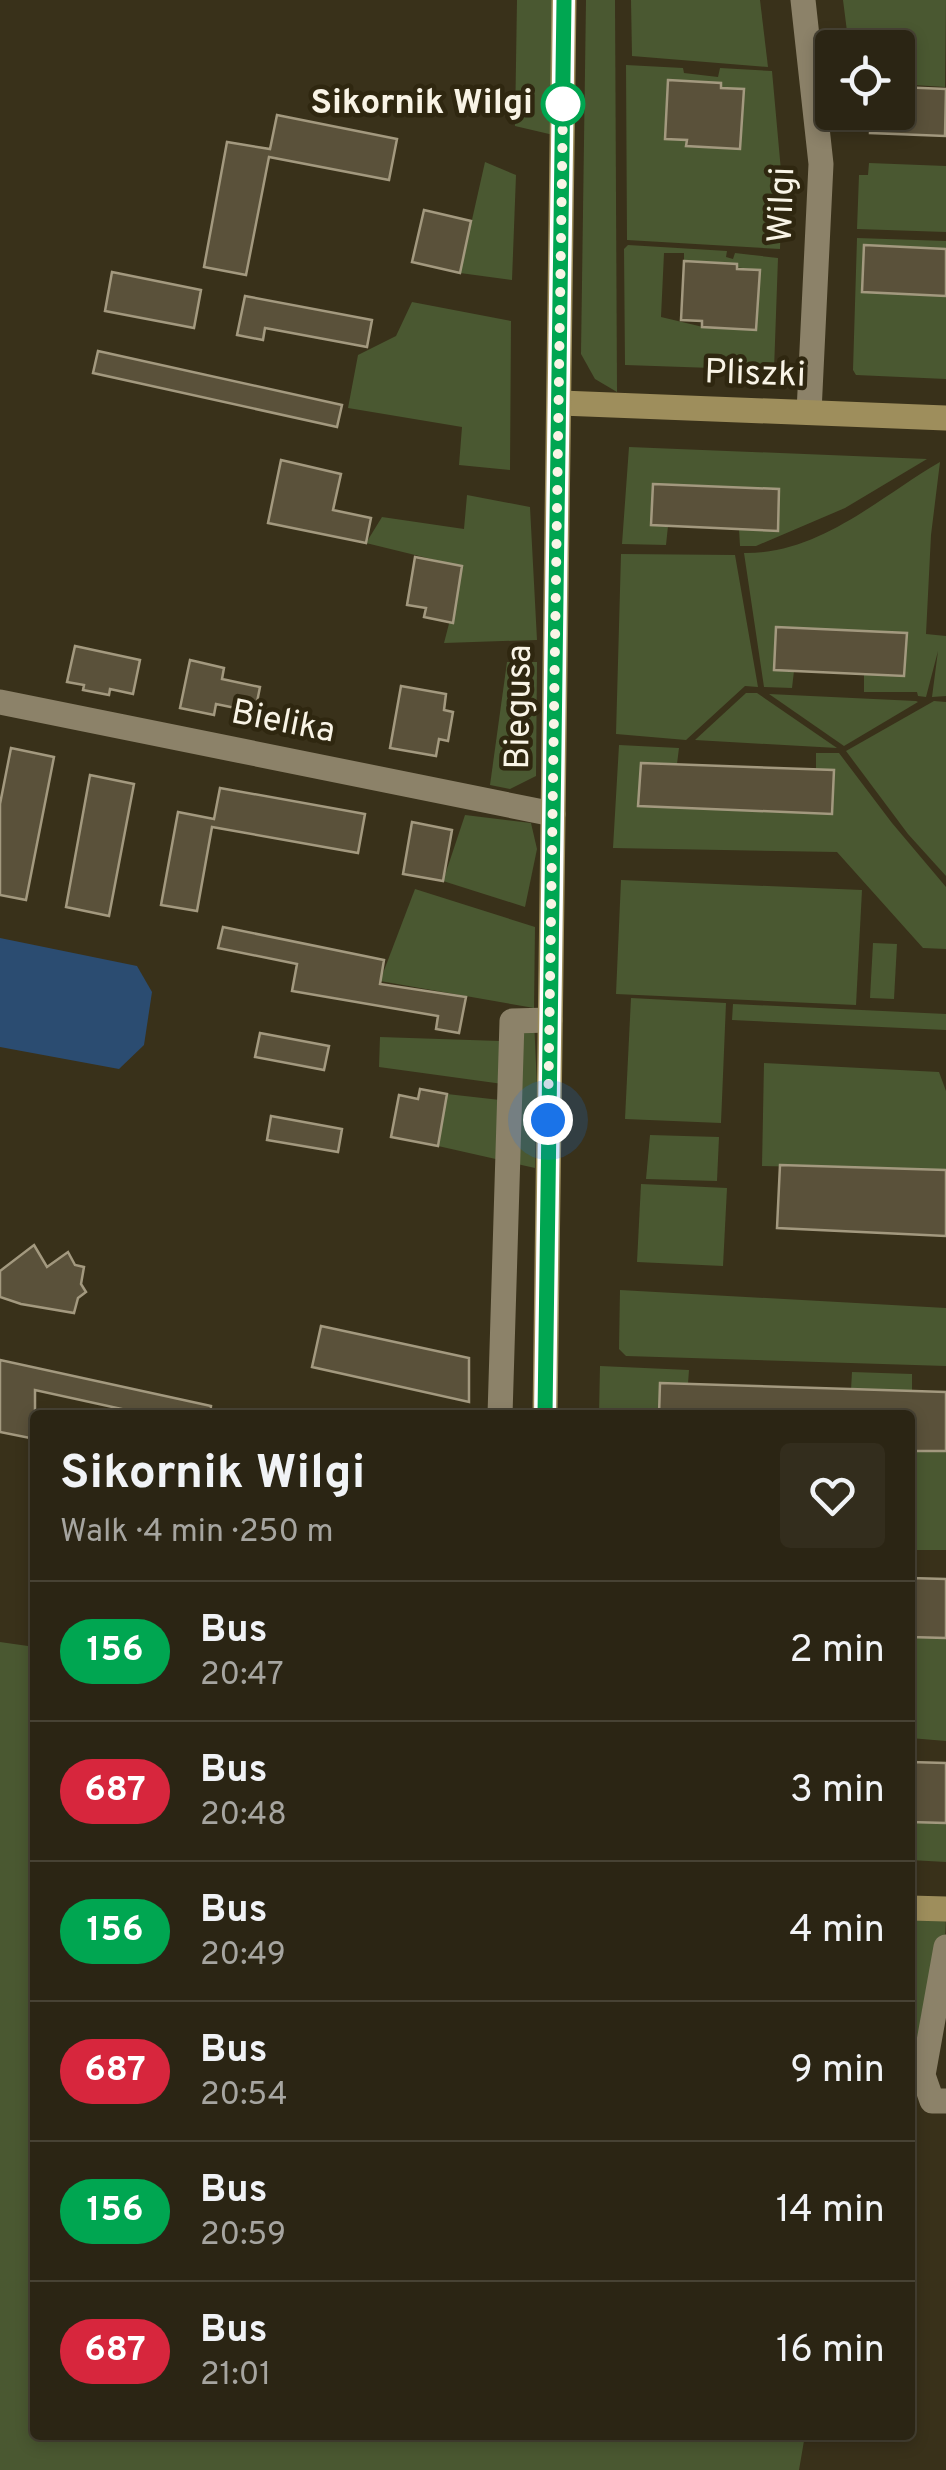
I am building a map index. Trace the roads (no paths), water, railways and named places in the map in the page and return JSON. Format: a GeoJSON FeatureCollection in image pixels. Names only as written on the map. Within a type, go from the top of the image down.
{"type":"FeatureCollection","features":[{"type":"Feature","properties":{"kind":"street","name":"Biegusa"},"geometry":{"type":"LineString","coordinates":[[545,1410],[564,0]]}},
{"type":"Feature","properties":{"kind":"street","name":"Wilgi"},"geometry":{"type":"LineString","coordinates":[[803,0],[821,164],[809,412]]}},
{"type":"Feature","properties":{"kind":"street","name":"Pliszki"},"geometry":{"type":"LineString","coordinates":[[560,403],[946,418]]}},
{"type":"Feature","properties":{"kind":"street","name":"Bielika"},"geometry":{"type":"LineString","coordinates":[[0,702],[553,814]]}},
{"type":"Feature","properties":{"kind":"street"},"geometry":{"type":"LineString","coordinates":[[500,1410],[512,1021],[550,1020]]}},
{"type":"Feature","properties":{"kind":"street"},"geometry":{"type":"LineString","coordinates":[[915,1908],[946,1909]]}},
{"type":"Feature","properties":{"kind":"street"},"geometry":{"type":"LineString","coordinates":[[946,1948],[923,2075],[932,2101],[946,2100]]}},
{"type":"Feature","properties":{"kind":"water"},"geometry":{"type":"Polygon","coordinates":[[[0,938],[137,966],[152,992],[144,1045],[119,1069],[0,1047],[0,938]]]}},
{"type":"Feature","properties":{"kind":"place","name":"Sikornik Wilgi"},"geometry":{"type":"Point","coordinates":[563,104]}}]}
